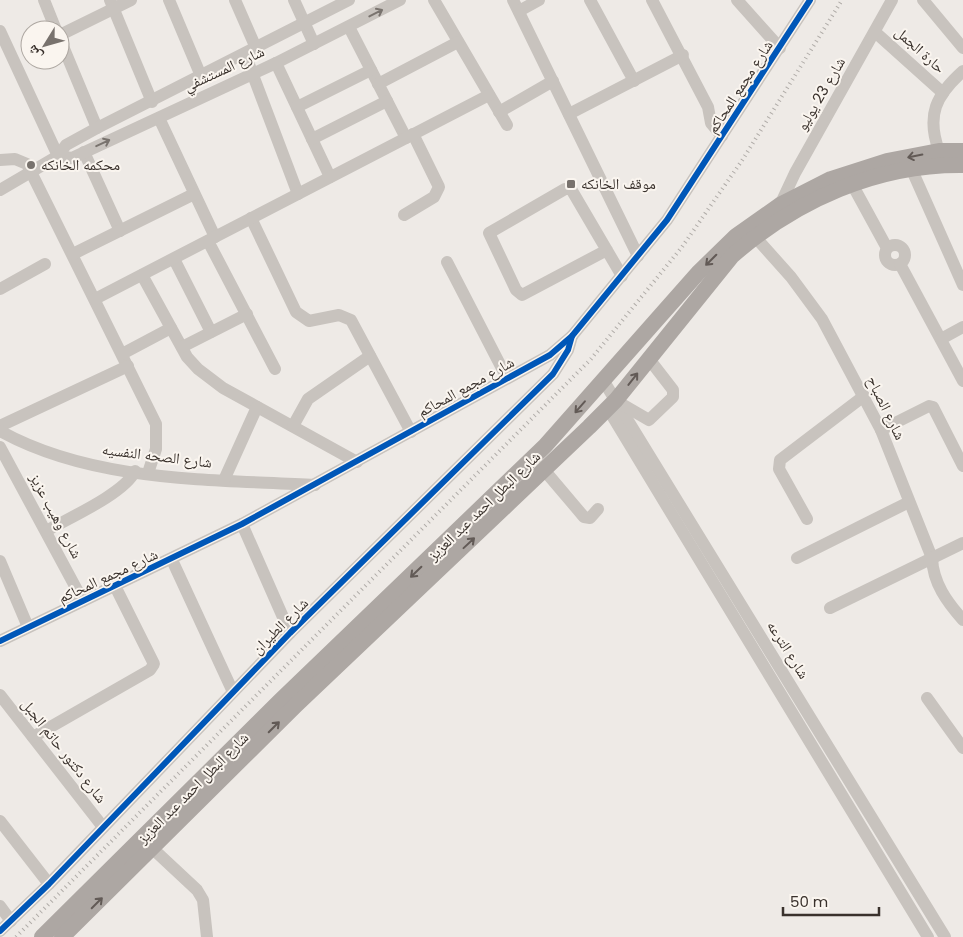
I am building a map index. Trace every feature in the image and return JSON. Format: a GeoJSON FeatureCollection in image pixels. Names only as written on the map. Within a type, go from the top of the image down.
{"type":"FeatureCollection","features":[{"type":"Feature","properties":{"kind":"main road","name":"شارع البطل احمد عبد العزيز"},"geometry":{"type":"LineString","coordinates":[[62,937],[296,705],[545,471],[612,404],[750,232],[780,205],[831,179],[887,161],[939,151],[963,151]]}},
{"type":"Feature","properties":{"kind":"main road","name":"شارع البطل احمد عبد العزيز"},"geometry":{"type":"LineString","coordinates":[[42,937],[280,701],[545,446],[698,273],[736,236],[750,232],[821,196],[852,184],[911,168],[963,165]]}},
{"type":"Feature","properties":{"kind":"street"},"geometry":{"type":"LineString","coordinates":[[44,0],[52,20]]}},
{"type":"Feature","properties":{"kind":"street"},"geometry":{"type":"LineString","coordinates":[[70,31],[112,4],[131,0]]}},
{"type":"Feature","properties":{"kind":"street"},"geometry":{"type":"LineString","coordinates":[[169,0],[201,76]]}},
{"type":"Feature","properties":{"kind":"street"},"geometry":{"type":"LineString","coordinates":[[235,0],[256,48]]}},
{"type":"Feature","properties":{"kind":"street"},"geometry":{"type":"LineString","coordinates":[[294,0],[314,44]]}},
{"type":"Feature","properties":{"kind":"street","name":"شارع المستشفي"},"geometry":{"type":"LineString","coordinates":[[0,190],[58,156],[66,145],[97,128],[152,102],[349,0]]}},
{"type":"Feature","properties":{"kind":"street","name":"شارع المستشفي"},"geometry":{"type":"LineString","coordinates":[[58,156],[72,158],[276,63],[400,0]]}},
{"type":"Feature","properties":{"kind":"street"},"geometry":{"type":"LineString","coordinates":[[434,0],[507,125]]}},
{"type":"Feature","properties":{"kind":"street"},"geometry":{"type":"LineString","coordinates":[[539,0],[516,6],[638,256]]}},
{"type":"Feature","properties":{"kind":"street"},"geometry":{"type":"LineString","coordinates":[[590,0],[634,81]]}},
{"type":"Feature","properties":{"kind":"street"},"geometry":{"type":"LineString","coordinates":[[652,0],[708,107],[711,123],[722,136]]}},
{"type":"Feature","properties":{"kind":"street"},"geometry":{"type":"LineString","coordinates":[[737,0],[780,48]]}},
{"type":"Feature","properties":{"kind":"street","name":"شارع مجمع المحاكم"},"geometry":{"type":"LineString","coordinates":[[0,641],[172,560],[242,524],[550,355],[572,336],[667,220],[810,0]]}},
{"type":"Feature","properties":{"kind":"street","name":"شارع 23 يوليو"},"geometry":{"type":"LineString","coordinates":[[780,205],[794,173],[892,0]]}},
{"type":"Feature","properties":{"kind":"street"},"geometry":{"type":"LineString","coordinates":[[923,0],[963,48]]}},
{"type":"Feature","properties":{"kind":"street"},"geometry":{"type":"LineString","coordinates":[[112,4],[152,102]]}},
{"type":"Feature","properties":{"kind":"street"},"geometry":{"type":"LineString","coordinates":[[349,27],[387,101],[410,136],[439,187],[434,197],[404,215]]}},
{"type":"Feature","properties":{"kind":"street"},"geometry":{"type":"LineString","coordinates":[[0,31],[58,156]]}},
{"type":"Feature","properties":{"kind":"street","name":"حارة الجمل"},"geometry":{"type":"LineString","coordinates":[[875,32],[943,93]]}},
{"type":"Feature","properties":{"kind":"street"},"geometry":{"type":"LineString","coordinates":[[378,84],[458,42]]}},
{"type":"Feature","properties":{"kind":"street"},"geometry":{"type":"LineString","coordinates":[[245,54],[298,194]]}},
{"type":"Feature","properties":{"kind":"street"},"geometry":{"type":"LineString","coordinates":[[569,114],[683,56]]}},
{"type":"Feature","properties":{"kind":"street"},"geometry":{"type":"LineString","coordinates":[[70,62],[97,128]]}},
{"type":"Feature","properties":{"kind":"street"},"geometry":{"type":"LineString","coordinates":[[276,63],[330,177]]}},
{"type":"Feature","properties":{"kind":"street"},"geometry":{"type":"LineString","coordinates":[[297,107],[371,70]]}},
{"type":"Feature","properties":{"kind":"street"},"geometry":{"type":"LineString","coordinates":[[939,151],[932,124],[937,102],[963,71]]}},
{"type":"Feature","properties":{"kind":"street"},"geometry":{"type":"LineString","coordinates":[[499,112],[553,81]]}},
{"type":"Feature","properties":{"kind":"street"},"geometry":{"type":"LineString","coordinates":[[95,299],[489,95]]}},
{"type":"Feature","properties":{"kind":"street"},"geometry":{"type":"LineString","coordinates":[[312,139],[387,101]]}},
{"type":"Feature","properties":{"kind":"street"},"geometry":{"type":"LineString","coordinates":[[159,118],[194,194],[212,239],[275,369]]}},
{"type":"Feature","properties":{"kind":"street"},"geometry":{"type":"LineString","coordinates":[[84,152],[120,231]]}},
{"type":"Feature","properties":{"kind":"street"},"geometry":{"type":"LineString","coordinates":[[0,160],[22,160],[31,172],[156,424],[156,449],[142,472],[118,490],[46,531]]}},
{"type":"Feature","properties":{"kind":"street"},"geometry":{"type":"LineString","coordinates":[[911,168],[963,285]]}},
{"type":"Feature","properties":{"kind":"street"},"geometry":{"type":"LineString","coordinates":[[852,184],[887,248],[898,245],[905,250],[906,258],[900,264],[963,381]]}},
{"type":"Feature","properties":{"kind":"street"},"geometry":{"type":"LineString","coordinates":[[607,250],[522,295],[516,290],[489,233],[568,188],[573,190],[622,276]]}},
{"type":"Feature","properties":{"kind":"street"},"geometry":{"type":"LineString","coordinates":[[73,254],[194,194]]}},
{"type":"Feature","properties":{"kind":"street"},"geometry":{"type":"LineString","coordinates":[[251,218],[300,317],[310,322],[339,315],[348,317],[411,432]]}},
{"type":"Feature","properties":{"kind":"street","name":"شارع الصباح"},"geometry":{"type":"LineString","coordinates":[[750,232],[791,277],[822,319],[864,396],[880,430],[932,558],[933,574],[941,590],[963,620]]}},
{"type":"Feature","properties":{"kind":"street"},"geometry":{"type":"LineString","coordinates":[[174,259],[211,332]]}},
{"type":"Feature","properties":{"kind":"street"},"geometry":{"type":"LineString","coordinates":[[447,262],[507,378]]}},
{"type":"Feature","properties":{"kind":"street"},"geometry":{"type":"LineString","coordinates":[[0,289],[45,264]]}},
{"type":"Feature","properties":{"kind":"street"},"geometry":{"type":"LineString","coordinates":[[142,275],[182,347],[198,369],[210,380],[357,462]]}},
{"type":"Feature","properties":{"kind":"street"},"geometry":{"type":"LineString","coordinates":[[182,347],[247,314]]}},
{"type":"Feature","properties":{"kind":"street"},"geometry":{"type":"LineString","coordinates":[[941,339],[963,327]]}},
{"type":"Feature","properties":{"kind":"street"},"geometry":{"type":"LineString","coordinates":[[122,354],[171,328]]}},
{"type":"Feature","properties":{"kind":"street","name":"شارع الطيران"},"geometry":{"type":"LineString","coordinates":[[0,931],[49,884],[290,633],[553,374],[561,362],[572,336]]}},
{"type":"Feature","properties":{"kind":"street"},"geometry":{"type":"LineString","coordinates":[[293,426],[308,399],[370,356]]}},
{"type":"Feature","properties":{"kind":"street"},"geometry":{"type":"LineString","coordinates":[[612,404],[649,420],[673,397],[673,390],[649,359]]}},
{"type":"Feature","properties":{"kind":"street"},"geometry":{"type":"LineString","coordinates":[[1,429],[128,366]]}},
{"type":"Feature","properties":{"kind":"street","name":"شارع الترعه"},"geometry":{"type":"LineString","coordinates":[[603,380],[612,404],[928,937]]}},
{"type":"Feature","properties":{"kind":"street"},"geometry":{"type":"LineString","coordinates":[[807,519],[779,469],[780,460],[864,396]]}},
{"type":"Feature","properties":{"kind":"street","name":"شارع الترعه"},"geometry":{"type":"LineString","coordinates":[[612,404],[945,937]]}},
{"type":"Feature","properties":{"kind":"street"},"geometry":{"type":"LineString","coordinates":[[880,430],[931,406],[936,410],[963,466]]}},
{"type":"Feature","properties":{"kind":"street"},"geometry":{"type":"LineString","coordinates":[[224,480],[257,407]]}},
{"type":"Feature","properties":{"kind":"street","name":"شارع الصحه النفسيه"},"geometry":{"type":"LineString","coordinates":[[1,429],[66,458],[142,472],[224,480],[315,485]]}},
{"type":"Feature","properties":{"kind":"street","name":"شارع وهيب عزيز"},"geometry":{"type":"LineString","coordinates":[[0,447],[83,601]]}},
{"type":"Feature","properties":{"kind":"street"},"geometry":{"type":"LineString","coordinates":[[545,471],[584,517],[590,518],[598,509]]}},
{"type":"Feature","properties":{"kind":"street"},"geometry":{"type":"LineString","coordinates":[[797,558],[909,502]]}},
{"type":"Feature","properties":{"kind":"street"},"geometry":{"type":"LineString","coordinates":[[242,524],[290,633]]}},
{"type":"Feature","properties":{"kind":"street"},"geometry":{"type":"LineString","coordinates":[[830,608],[963,544]]}},
{"type":"Feature","properties":{"kind":"street"},"geometry":{"type":"LineString","coordinates":[[172,560],[233,692]]}},
{"type":"Feature","properties":{"kind":"street"},"geometry":{"type":"LineString","coordinates":[[0,561],[28,627]]}},
{"type":"Feature","properties":{"kind":"street"},"geometry":{"type":"LineString","coordinates":[[33,738],[150,670],[154,664],[115,586]]}},
{"type":"Feature","properties":{"kind":"street","name":"شارع دكتور حاتم الجبل"},"geometry":{"type":"LineString","coordinates":[[0,696],[103,827]]}},
{"type":"Feature","properties":{"kind":"street"},"geometry":{"type":"LineString","coordinates":[[927,698],[963,748]]}},
{"type":"Feature","properties":{"kind":"street"},"geometry":{"type":"LineString","coordinates":[[0,821],[49,884]]}},
{"type":"Feature","properties":{"kind":"street"},"geometry":{"type":"LineString","coordinates":[[152,848],[197,890],[203,900],[207,937]]}},
{"type":"Feature","properties":{"kind":"street"},"geometry":{"type":"LineString","coordinates":[[0,906],[11,921]]}},
{"type":"Feature","properties":{"kind":"railway"},"geometry":{"type":"LineString","coordinates":[[16,937],[591,359],[682,247],[743,159],[842,0]]}},
{"type":"Feature","properties":{"kind":"cycle path"},"geometry":{"type":"LineString","coordinates":[[0,641],[242,524],[550,355],[572,336],[667,220],[810,0]]}},
{"type":"Feature","properties":{"kind":"cycle path"},"geometry":{"type":"LineString","coordinates":[[0,931],[49,884],[290,633],[553,374],[568,350],[572,336]]}},
{"type":"Feature","properties":{"kind":"place","name":"محكمه الخانكه"},"geometry":{"type":"Point","coordinates":[31,165]}},
{"type":"Feature","properties":{"kind":"place","name":"موقف الخانكه"},"geometry":{"type":"Point","coordinates":[571,184]}}]}
